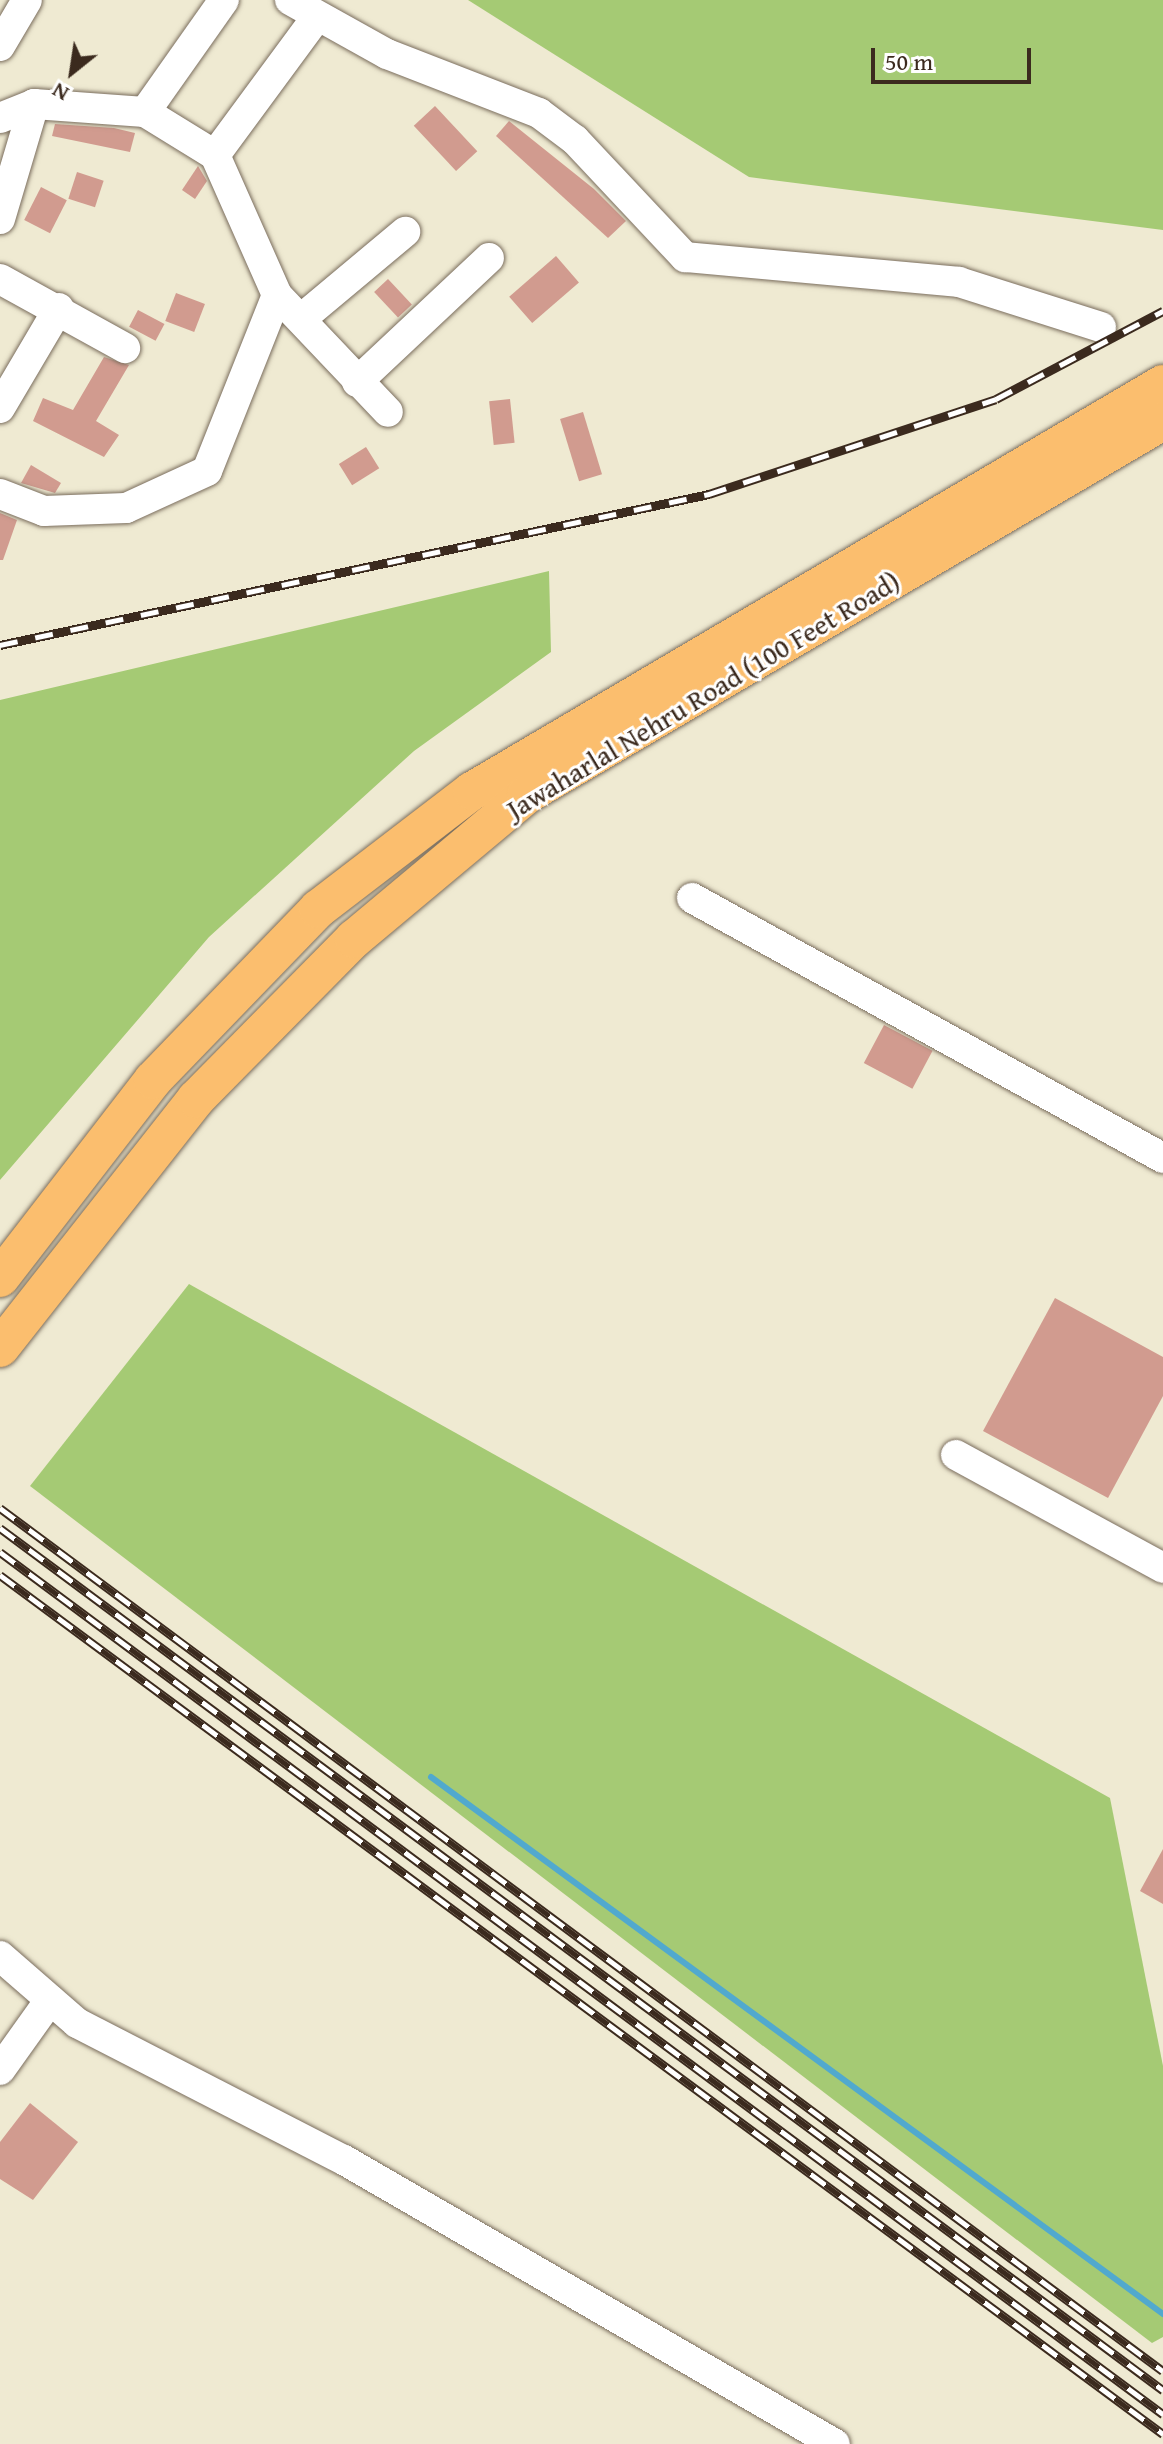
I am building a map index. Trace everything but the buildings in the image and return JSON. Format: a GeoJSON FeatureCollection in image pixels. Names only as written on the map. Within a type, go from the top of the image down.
{"type":"FeatureCollection","features":[{"type":"Feature","properties":{"kind":"main road","name":"Jawaharlal Nehru Road (100 Feet Road)"},"geometry":{"type":"LineString","coordinates":[[0,1278],[153,1080],[318,909],[472,791],[1163,384]]}},
{"type":"Feature","properties":{"kind":"main road","name":"Jawaharlal Nehru Road (100 Feet Road)"},"geometry":{"type":"LineString","coordinates":[[0,1348],[196,1099],[354,939],[526,795],[1163,421]]}},
{"type":"Feature","properties":{"kind":"street"},"geometry":{"type":"LineString","coordinates":[[0,46],[27,0]]}},
{"type":"Feature","properties":{"kind":"street"},"geometry":{"type":"LineString","coordinates":[[145,112],[224,0]]}},
{"type":"Feature","properties":{"kind":"street"},"geometry":{"type":"LineString","coordinates":[[290,0],[316,18],[539,113],[575,140],[685,257],[959,282],[1101,327]]}},
{"type":"Feature","properties":{"kind":"street"},"geometry":{"type":"LineString","coordinates":[[215,155],[316,18]]}},
{"type":"Feature","properties":{"kind":"street"},"geometry":{"type":"LineString","coordinates":[[0,219],[34,104]]}},
{"type":"Feature","properties":{"kind":"street"},"geometry":{"type":"LineString","coordinates":[[0,118],[34,104],[145,112],[215,155],[277,295],[388,412]]}},
{"type":"Feature","properties":{"kind":"street"},"geometry":{"type":"LineString","coordinates":[[301,319],[405,232]]}},
{"type":"Feature","properties":{"kind":"street"},"geometry":{"type":"LineString","coordinates":[[357,382],[489,258]]}},
{"type":"Feature","properties":{"kind":"street"},"geometry":{"type":"LineString","coordinates":[[0,279],[59,308],[125,348]]}},
{"type":"Feature","properties":{"kind":"street"},"geometry":{"type":"LineString","coordinates":[[0,494],[44,511],[126,508],[207,471],[277,295]]}},
{"type":"Feature","properties":{"kind":"street"},"geometry":{"type":"LineString","coordinates":[[0,408],[59,308]]}},
{"type":"Feature","properties":{"kind":"street"},"geometry":{"type":"LineString","coordinates":[[692,898],[1163,1158]]}},
{"type":"Feature","properties":{"kind":"street"},"geometry":{"type":"LineString","coordinates":[[956,1455],[1163,1568]]}},
{"type":"Feature","properties":{"kind":"street"},"geometry":{"type":"LineString","coordinates":[[0,1956],[77,2023],[344,2160],[835,2444]]}},
{"type":"Feature","properties":{"kind":"street"},"geometry":{"type":"LineString","coordinates":[[0,2070],[50,2000]]}},
{"type":"Feature","properties":{"kind":"green space"},"geometry":{"type":"Polygon","coordinates":[[[468,0],[1163,0],[1163,230],[749,177],[468,0]]]}},
{"type":"Feature","properties":{"kind":"green space"},"geometry":{"type":"Polygon","coordinates":[[[549,571],[551,652],[414,751],[209,937],[0,1180],[0,700],[549,571]]]}},
{"type":"Feature","properties":{"kind":"green space"},"geometry":{"type":"Polygon","coordinates":[[[189,1284],[1110,1798],[1163,2066],[1163,2337],[1152,2343],[30,1486],[189,1284]]]}},
{"type":"Feature","properties":{"kind":"waterway"},"geometry":{"type":"LineString","coordinates":[[431,1777],[1163,2314]]}},
{"type":"Feature","properties":{"kind":"railway"},"geometry":{"type":"LineString","coordinates":[[0,645],[709,494],[996,399],[1163,311]]}},
{"type":"Feature","properties":{"kind":"railway"},"geometry":{"type":"LineString","coordinates":[[0,1508],[1163,2371]]}},
{"type":"Feature","properties":{"kind":"railway"},"geometry":{"type":"LineString","coordinates":[[0,1528],[1163,2390]]}},
{"type":"Feature","properties":{"kind":"railway"},"geometry":{"type":"LineString","coordinates":[[0,1552],[1163,2414]]}},
{"type":"Feature","properties":{"kind":"railway"},"geometry":{"type":"LineString","coordinates":[[0,1575],[1163,2434]]}}]}
